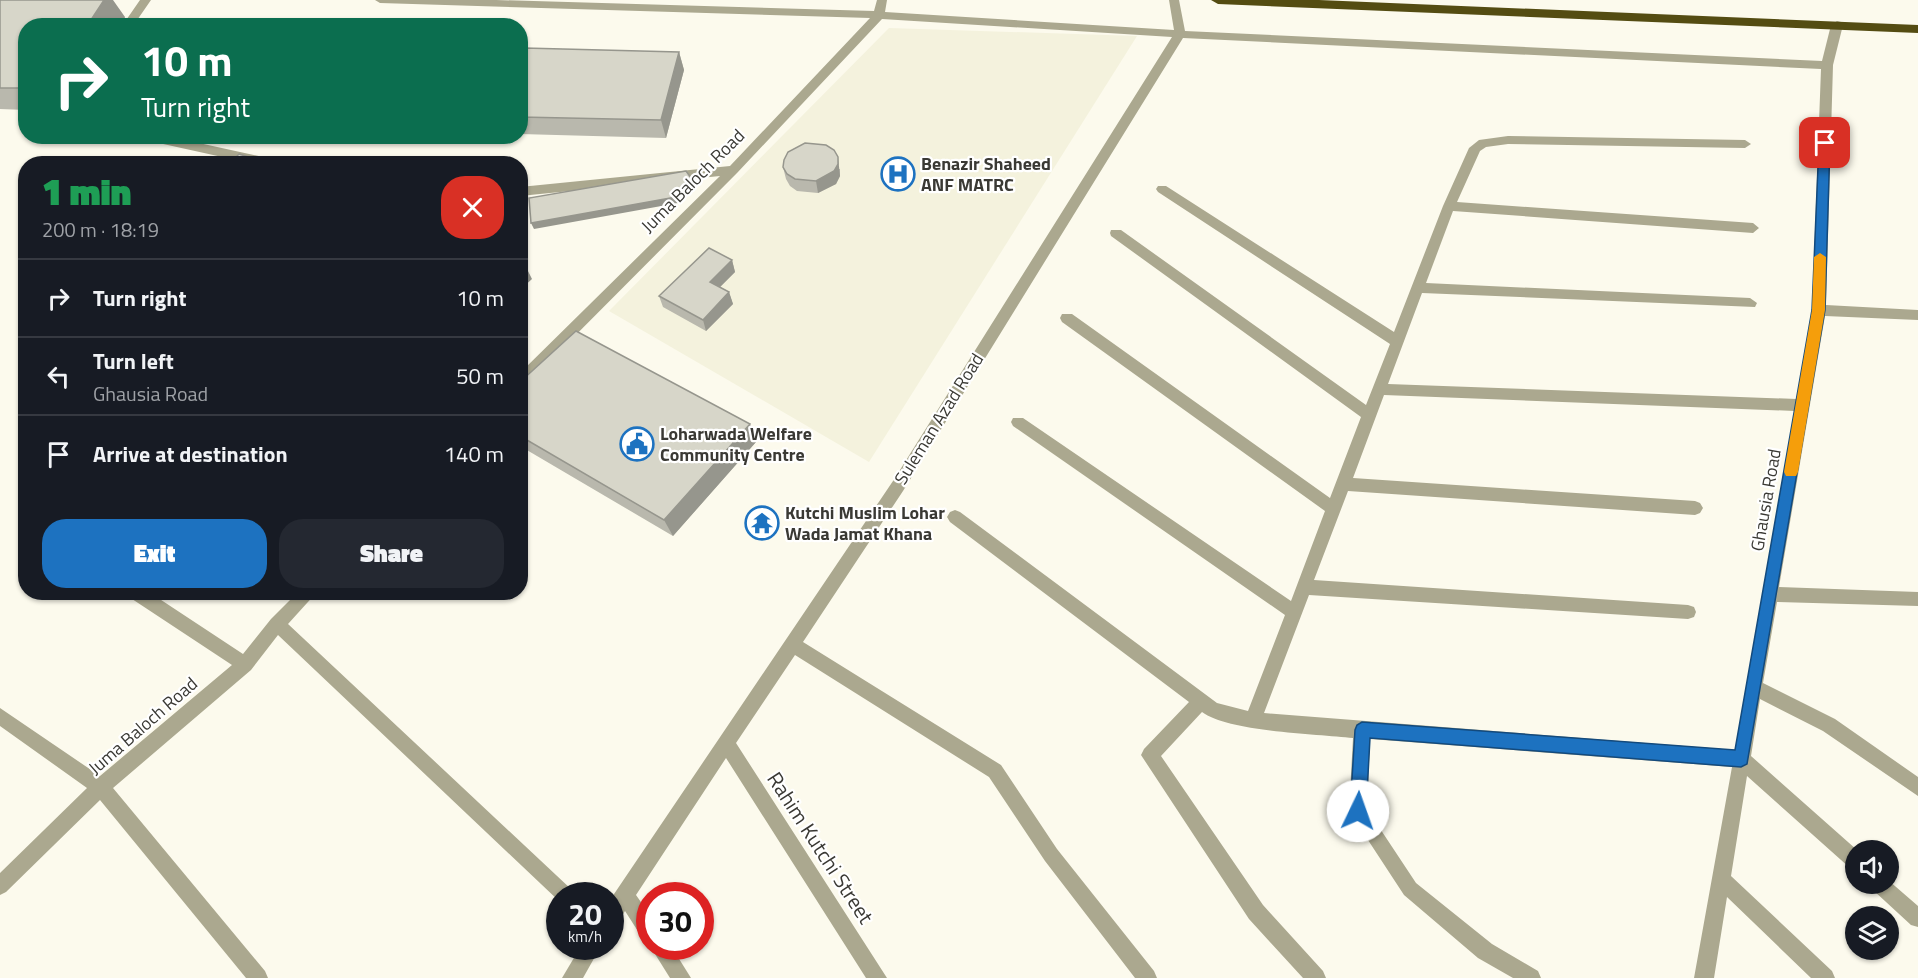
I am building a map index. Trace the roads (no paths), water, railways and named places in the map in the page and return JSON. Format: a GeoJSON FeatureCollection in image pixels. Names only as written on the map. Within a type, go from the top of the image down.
{"type":"FeatureCollection","features":[{"type":"Feature","properties":{"kind":"highway"},"geometry":{"type":"LineString","coordinates":[[1218,0],[1918,29]]}},
{"type":"Feature","properties":{"kind":"street"},"geometry":{"type":"LineString","coordinates":[[133,18],[146,0]]}},
{"type":"Feature","properties":{"kind":"street"},"geometry":{"type":"LineString","coordinates":[[380,0],[879,15],[1180,34],[1827,65]]}},
{"type":"Feature","properties":{"kind":"street"},"geometry":{"type":"LineString","coordinates":[[879,15],[882,0]]}},
{"type":"Feature","properties":{"kind":"street"},"geometry":{"type":"LineString","coordinates":[[1174,0],[1180,34]]}},
{"type":"Feature","properties":{"kind":"street","name":"Juma Baloch Road"},"geometry":{"type":"LineString","coordinates":[[528,373],[733,170],[879,15]]}},
{"type":"Feature","properties":{"kind":"street","name":"Ghausia Road"},"geometry":{"type":"LineString","coordinates":[[1704,978],[1819,310],[1827,65],[1837,25]]}},
{"type":"Feature","properties":{"kind":"street","name":"Suleman Azad Road"},"geometry":{"type":"LineString","coordinates":[[625,895],[898,486],[1180,34]]}},
{"type":"Feature","properties":{"kind":"street"},"geometry":{"type":"LineString","coordinates":[[1253,720],[1471,153],[1483,143],[1508,140],[1745,144]]}},
{"type":"Feature","properties":{"kind":"street"},"geometry":{"type":"LineString","coordinates":[[183,144],[239,156]]}},
{"type":"Feature","properties":{"kind":"street"},"geometry":{"type":"LineString","coordinates":[[528,191],[733,170]]}},
{"type":"Feature","properties":{"kind":"street"},"geometry":{"type":"LineString","coordinates":[[1162,189],[1398,342]]}},
{"type":"Feature","properties":{"kind":"street"},"geometry":{"type":"LineString","coordinates":[[1449,206],[1753,228]]}},
{"type":"Feature","properties":{"kind":"street"},"geometry":{"type":"LineString","coordinates":[[1116,233],[1370,416]]}},
{"type":"Feature","properties":{"kind":"street"},"geometry":{"type":"LineString","coordinates":[[1419,288],[1750,303]]}},
{"type":"Feature","properties":{"kind":"street"},"geometry":{"type":"LineString","coordinates":[[1819,310],[1918,315]]}},
{"type":"Feature","properties":{"kind":"street"},"geometry":{"type":"LineString","coordinates":[[1067,318],[1334,509]]}},
{"type":"Feature","properties":{"kind":"street"},"geometry":{"type":"LineString","coordinates":[[1379,389],[1803,405]]}},
{"type":"Feature","properties":{"kind":"street"},"geometry":{"type":"LineString","coordinates":[[1018,422],[1294,612]]}},
{"type":"Feature","properties":{"kind":"street"},"geometry":{"type":"LineString","coordinates":[[1343,484],[1695,508]]}},
{"type":"Feature","properties":{"kind":"street"},"geometry":{"type":"LineString","coordinates":[[955,517],[1213,710],[1253,720],[1741,759],[1845,852]]}},
{"type":"Feature","properties":{"kind":"street"},"geometry":{"type":"LineString","coordinates":[[1304,587],[1688,612]]}},
{"type":"Feature","properties":{"kind":"street"},"geometry":{"type":"LineString","coordinates":[[1770,594],[1918,599]]}},
{"type":"Feature","properties":{"kind":"street"},"geometry":{"type":"LineString","coordinates":[[147,600],[245,664]]}},
{"type":"Feature","properties":{"kind":"street","name":"Juma Baloch Road"},"geometry":{"type":"LineString","coordinates":[[0,886],[101,787],[245,664],[277,624],[301,600]]}},
{"type":"Feature","properties":{"kind":"street"},"geometry":{"type":"LineString","coordinates":[[277,624],[551,882]]}},
{"type":"Feature","properties":{"kind":"street"},"geometry":{"type":"LineString","coordinates":[[792,644],[995,771],[1051,855],[1147,978]]}},
{"type":"Feature","properties":{"kind":"street"},"geometry":{"type":"LineString","coordinates":[[1754,687],[1829,725],[1918,786]]}},
{"type":"Feature","properties":{"kind":"street"},"geometry":{"type":"LineString","coordinates":[[1201,701],[1150,755],[1256,912],[1316,978]]}},
{"type":"Feature","properties":{"kind":"street"},"geometry":{"type":"LineString","coordinates":[[0,716],[101,787],[256,977]]}},
{"type":"Feature","properties":{"kind":"street"},"geometry":{"type":"LineString","coordinates":[[1362,730],[1358,811],[1410,889],[1485,951],[1531,978]]}},
{"type":"Feature","properties":{"kind":"street","name":"Rahim Kutchi Street"},"geometry":{"type":"LineString","coordinates":[[726,743],[877,978]]}},
{"type":"Feature","properties":{"kind":"street"},"geometry":{"type":"LineString","coordinates":[[1721,879],[1825,978]]}},
{"type":"Feature","properties":{"kind":"street"},"geometry":{"type":"LineString","coordinates":[[1890,894],[1918,918]]}},
{"type":"Feature","properties":{"kind":"street"},"geometry":{"type":"LineString","coordinates":[[625,895],[636,911]]}},
{"type":"Feature","properties":{"kind":"street"},"geometry":{"type":"LineString","coordinates":[[572,978],[583,960]]}},
{"type":"Feature","properties":{"kind":"street"},"geometry":{"type":"LineString","coordinates":[[669,960],[681,978]]}},
{"type":"Feature","properties":{"kind":"place","name":"Benazir Shaheed ANF MATRC"},"geometry":{"type":"Point","coordinates":[898,174]}},
{"type":"Feature","properties":{"kind":"place","name":"Loharwada Welfare Community Centre"},"geometry":{"type":"Point","coordinates":[637,444]}},
{"type":"Feature","properties":{"kind":"place","name":"Kutchi Muslim Lohar Wada Jamat Khana"},"geometry":{"type":"Point","coordinates":[762,523]}}]}
